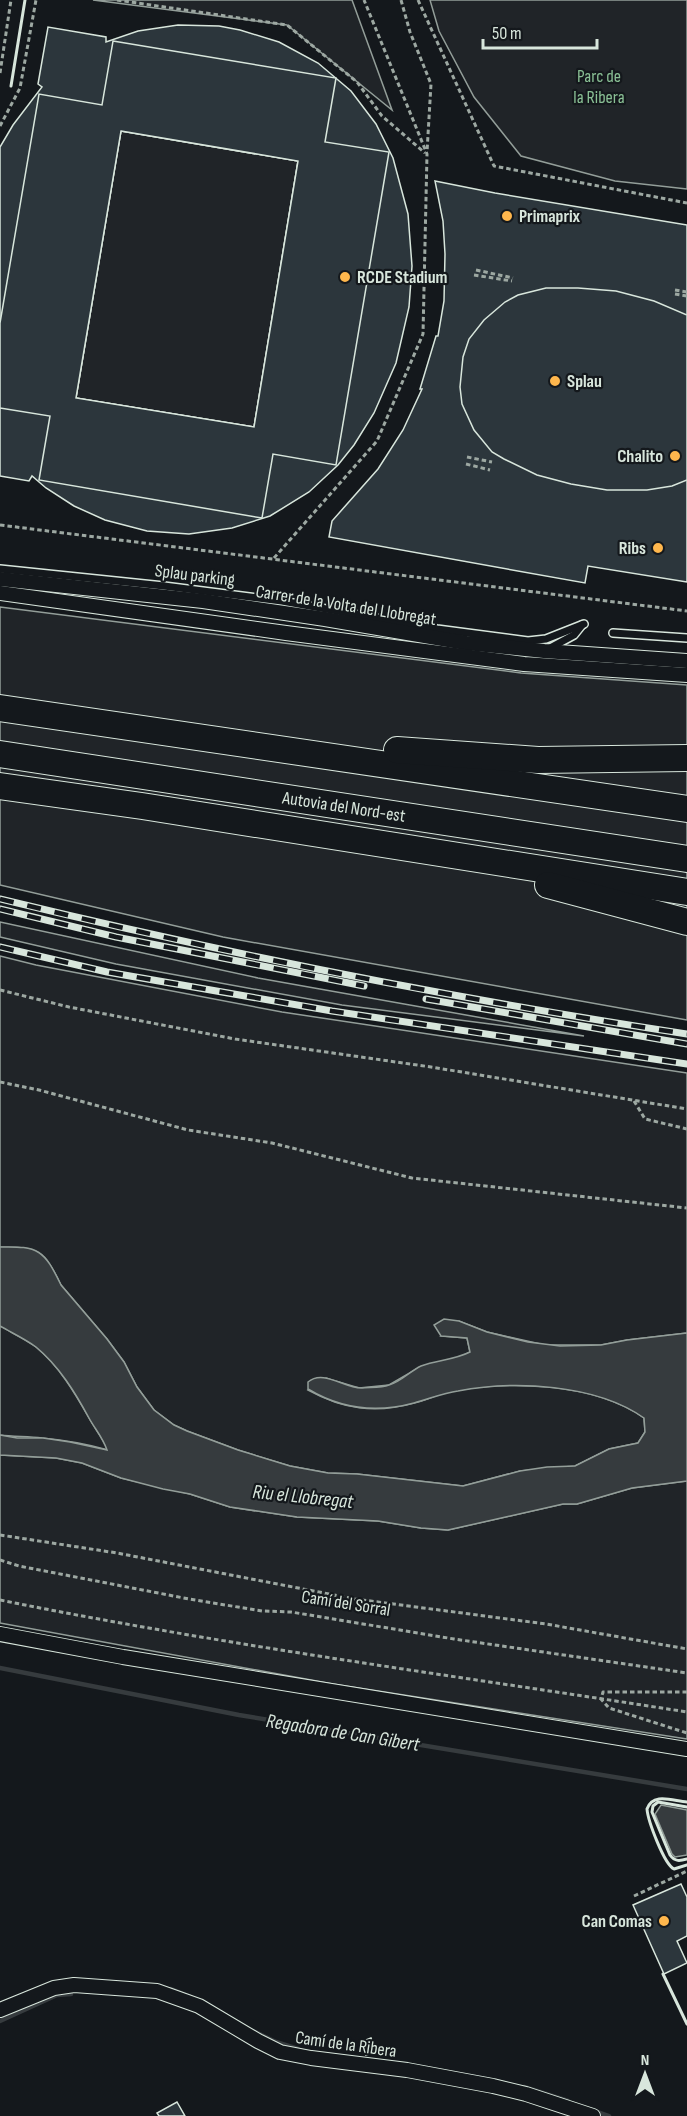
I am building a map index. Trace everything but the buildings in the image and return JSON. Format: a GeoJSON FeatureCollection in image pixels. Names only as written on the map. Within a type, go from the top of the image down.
{"type":"FeatureCollection","features":[{"type":"Feature","properties":{"kind":"highway"},"geometry":{"type":"LineString","coordinates":[[0,708],[687,809]]}},
{"type":"Feature","properties":{"kind":"highway"},"geometry":{"type":"LineString","coordinates":[[90,721],[402,751],[538,760],[687,758]]}},
{"type":"Feature","properties":{"kind":"highway","name":"Autovia del Nord-est"},"geometry":{"type":"LineString","coordinates":[[0,754],[687,859]]}},
{"type":"Feature","properties":{"kind":"highway"},"geometry":{"type":"LineString","coordinates":[[0,786],[142,806],[687,892]]}},
{"type":"Feature","properties":{"kind":"highway"},"geometry":{"type":"LineString","coordinates":[[423,851],[687,922]]}},
{"type":"Feature","properties":{"kind":"street","name":"Carrer de la Volta del Llobregat"},"geometry":{"type":"LineString","coordinates":[[0,579],[203,601],[325,618],[466,643],[687,661]]}},
{"type":"Feature","properties":{"kind":"street","name":"Carrer de la Volta del Llobregat"},"geometry":{"type":"LineString","coordinates":[[0,593],[524,664],[687,675]]}},
{"type":"Feature","properties":{"kind":"street"},"geometry":{"type":"LineString","coordinates":[[0,1634],[134,1659],[687,1749]]}},
{"type":"Feature","properties":{"kind":"street","name":"Camí de la Ribera"},"geometry":{"type":"LineString","coordinates":[[0,2010],[54,1988],[74,1985],[157,1991],[199,2006],[258,2042],[280,2052],[407,2070],[493,2086],[526,2094],[593,2116]]}},
{"type":"Feature","properties":{"kind":"lane","name":"Splau parking"},"geometry":{"type":"LineString","coordinates":[[0,569],[282,601],[399,623],[528,641],[546,639],[584,624],[574,635],[544,651]]}},
{"type":"Feature","properties":{"kind":"lane"},"geometry":{"type":"LineString","coordinates":[[613,633],[687,638]]}},
{"type":"Feature","properties":{"kind":"path"},"geometry":{"type":"LineString","coordinates":[[0,73],[11,0]]}},
{"type":"Feature","properties":{"kind":"path"},"geometry":{"type":"LineString","coordinates":[[0,126],[20,88],[36,0]]}},
{"type":"Feature","properties":{"kind":"path"},"geometry":{"type":"LineString","coordinates":[[117,0],[287,25],[357,82],[382,116],[427,154]]}},
{"type":"Feature","properties":{"kind":"path"},"geometry":{"type":"LineString","coordinates":[[364,0],[427,154]]}},
{"type":"Feature","properties":{"kind":"path"},"geometry":{"type":"LineString","coordinates":[[273,559],[377,441],[423,334],[430,84],[410,32],[401,0]]}},
{"type":"Feature","properties":{"kind":"path"},"geometry":{"type":"LineString","coordinates":[[418,0],[494,166],[687,203]]}},
{"type":"Feature","properties":{"kind":"path"},"geometry":{"type":"LineString","coordinates":[[475,272],[513,280]]}},
{"type":"Feature","properties":{"kind":"path"},"geometry":{"type":"LineString","coordinates":[[675,292],[687,294]]}},
{"type":"Feature","properties":{"kind":"path"},"geometry":{"type":"LineString","coordinates":[[467,457],[492,462]]}},
{"type":"Feature","properties":{"kind":"path"},"geometry":{"type":"LineString","coordinates":[[466,464],[490,470]]}},
{"type":"Feature","properties":{"kind":"path"},"geometry":{"type":"LineString","coordinates":[[0,525],[687,611]]}},
{"type":"Feature","properties":{"kind":"path"},"geometry":{"type":"LineString","coordinates":[[0,990],[69,1007],[235,1039],[431,1066],[687,1109]]}},
{"type":"Feature","properties":{"kind":"path"},"geometry":{"type":"LineString","coordinates":[[0,1082],[39,1090],[188,1130],[272,1143],[412,1178],[687,1208]]}},
{"type":"Feature","properties":{"kind":"path"},"geometry":{"type":"LineString","coordinates":[[633,1100],[645,1119],[687,1129]]}},
{"type":"Feature","properties":{"kind":"path","name":"Camí del Sorral"},"geometry":{"type":"LineString","coordinates":[[0,1535],[117,1553],[355,1599],[546,1624],[687,1649]]}},
{"type":"Feature","properties":{"kind":"path","name":"Camí del Sorral"},"geometry":{"type":"LineString","coordinates":[[0,1560],[19,1566],[189,1599],[262,1611],[291,1612],[454,1639],[687,1673]]}},
{"type":"Feature","properties":{"kind":"path"},"geometry":{"type":"LineString","coordinates":[[0,1600],[431,1674],[687,1712]]}},
{"type":"Feature","properties":{"kind":"path"},"geometry":{"type":"LineString","coordinates":[[601,1699],[603,1692],[687,1692]]}},
{"type":"Feature","properties":{"kind":"path"},"geometry":{"type":"LineString","coordinates":[[601,1699],[609,1708],[687,1733]]}},
{"type":"Feature","properties":{"kind":"path"},"geometry":{"type":"LineString","coordinates":[[634,1896],[687,1871]]}},
{"type":"Feature","properties":{"kind":"green space"},"geometry":{"type":"Polygon","coordinates":[[[93,0],[352,0],[392,110],[287,25],[93,0]]]}},
{"type":"Feature","properties":{"kind":"green space","name":"Parc de la Ribera"},"geometry":{"type":"Polygon","coordinates":[[[430,0],[687,0],[687,189],[615,181],[521,156],[474,97],[439,31],[430,0]]]}},
{"type":"Feature","properties":{"kind":"green space"},"geometry":{"type":"Polygon","coordinates":[[[121,131],[298,161],[254,427],[76,398],[121,131]]]}},
{"type":"Feature","properties":{"kind":"green space"},"geometry":{"type":"Polygon","coordinates":[[[0,607],[521,673],[687,685],[687,1020],[223,937],[0,885],[0,607]]]}},
{"type":"Feature","properties":{"kind":"green space"},"geometry":{"type":"Polygon","coordinates":[[[0,922],[258,978],[584,1036],[342,1005],[116,964],[0,937],[0,922]]]}},
{"type":"Feature","properties":{"kind":"green space"},"geometry":{"type":"Polygon","coordinates":[[[0,956],[36,965],[282,1012],[687,1073],[687,1333],[601,1345],[545,1345],[487,1332],[459,1321],[441,1336],[467,1338],[470,1352],[458,1358],[420,1367],[389,1385],[359,1388],[326,1378],[308,1390],[334,1402],[373,1409],[400,1406],[444,1393],[493,1386],[547,1387],[574,1391],[600,1397],[644,1418],[645,1432],[638,1443],[609,1449],[575,1466],[520,1471],[463,1486],[328,1473],[290,1466],[187,1431],[174,1425],[154,1410],[137,1387],[124,1362],[61,1285],[45,1258],[39,1253],[24,1248],[0,1247],[0,956]]]}},
{"type":"Feature","properties":{"kind":"green space"},"geometry":{"type":"Polygon","coordinates":[[[0,1326],[32,1344],[59,1371],[108,1450],[59,1440],[0,1435],[0,1326]]]}},
{"type":"Feature","properties":{"kind":"green space"},"geometry":{"type":"Polygon","coordinates":[[[0,1455],[56,1458],[82,1463],[121,1478],[190,1494],[230,1507],[297,1517],[378,1521],[448,1530],[563,1504],[577,1504],[632,1488],[687,1481],[687,1739],[333,1684],[0,1623],[0,1455]]]}},
{"type":"Feature","properties":{"kind":"water","name":"Riu el Llobregat"},"geometry":{"type":"Polygon","coordinates":[[[0,1247],[32,1249],[45,1257],[61,1285],[124,1362],[137,1387],[154,1410],[174,1425],[238,1450],[290,1466],[328,1473],[463,1486],[520,1471],[575,1466],[609,1449],[638,1443],[645,1432],[644,1418],[625,1407],[603,1398],[554,1388],[504,1386],[480,1388],[447,1393],[414,1403],[386,1408],[346,1405],[308,1389],[308,1382],[320,1377],[361,1388],[386,1386],[421,1366],[470,1352],[467,1338],[441,1336],[434,1325],[444,1319],[459,1321],[487,1332],[528,1342],[560,1346],[601,1345],[687,1333],[687,1481],[632,1488],[577,1504],[563,1504],[448,1530],[378,1521],[297,1517],[230,1507],[190,1494],[121,1478],[82,1463],[56,1458],[0,1455],[0,1435],[17,1438],[43,1438],[107,1450],[72,1389],[52,1362],[36,1347],[0,1326],[0,1247]]]}},
{"type":"Feature","properties":{"kind":"water"},"geometry":{"type":"Polygon","coordinates":[[[661,1805],[687,1810],[687,1855],[675,1857],[672,1854],[655,1814],[661,1805]]]}},
{"type":"Feature","properties":{"kind":"waterway","name":"Regadora de Can Gibert"},"geometry":{"type":"LineString","coordinates":[[0,1668],[239,1715],[687,1789]]}},
{"type":"Feature","properties":{"kind":"waterway"},"geometry":{"type":"LineString","coordinates":[[171,1989],[191,1997]]}},
{"type":"Feature","properties":{"kind":"waterway"},"geometry":{"type":"LineString","coordinates":[[0,2021],[57,1995],[71,1994]]}},
{"type":"Feature","properties":{"kind":"waterway"},"geometry":{"type":"LineString","coordinates":[[253,2031],[298,2049]]}},
{"type":"Feature","properties":{"kind":"waterway"},"geometry":{"type":"LineString","coordinates":[[524,2087],[568,2101]]}},
{"type":"Feature","properties":{"kind":"waterway"},"geometry":{"type":"LineString","coordinates":[[592,2110],[609,2116]]}},
{"type":"Feature","properties":{"kind":"railway"},"geometry":{"type":"LineString","coordinates":[[0,899],[256,957],[342,974],[514,1006],[687,1034]]}},
{"type":"Feature","properties":{"kind":"railway"},"geometry":{"type":"LineString","coordinates":[[0,909],[116,937],[364,986]]}},
{"type":"Feature","properties":{"kind":"railway"},"geometry":{"type":"LineString","coordinates":[[0,947],[107,972],[332,1011],[687,1064]]}},
{"type":"Feature","properties":{"kind":"railway"},"geometry":{"type":"LineString","coordinates":[[426,999],[687,1044]]}},
{"type":"Feature","properties":{"kind":"wall"},"geometry":{"type":"LineString","coordinates":[[11,86],[25,0]]}},
{"type":"Feature","properties":{"kind":"wall"},"geometry":{"type":"LineString","coordinates":[[687,1802],[659,1799],[650,1804],[647,1809],[657,1842],[670,1865],[674,1869],[687,1865]]}},
{"type":"Feature","properties":{"kind":"wall"},"geometry":{"type":"LineString","coordinates":[[687,1807],[658,1802],[653,1806],[652,1812],[670,1855],[678,1860],[687,1859]]}},
{"type":"Feature","properties":{"kind":"wall"},"geometry":{"type":"LineString","coordinates":[[663,1974],[687,2024]]}},
{"type":"Feature","properties":{"kind":"place","name":"Primaprix"},"geometry":{"type":"Point","coordinates":[507,216]}},
{"type":"Feature","properties":{"kind":"place","name":"RCDE Stadium"},"geometry":{"type":"Point","coordinates":[345,277]}},
{"type":"Feature","properties":{"kind":"place","name":"Splau"},"geometry":{"type":"Point","coordinates":[555,381]}},
{"type":"Feature","properties":{"kind":"place","name":"Chalito"},"geometry":{"type":"Point","coordinates":[675,456]}},
{"type":"Feature","properties":{"kind":"place","name":"Ribs"},"geometry":{"type":"Point","coordinates":[658,548]}},
{"type":"Feature","properties":{"kind":"place","name":"Can Comas"},"geometry":{"type":"Point","coordinates":[664,1921]}}]}
